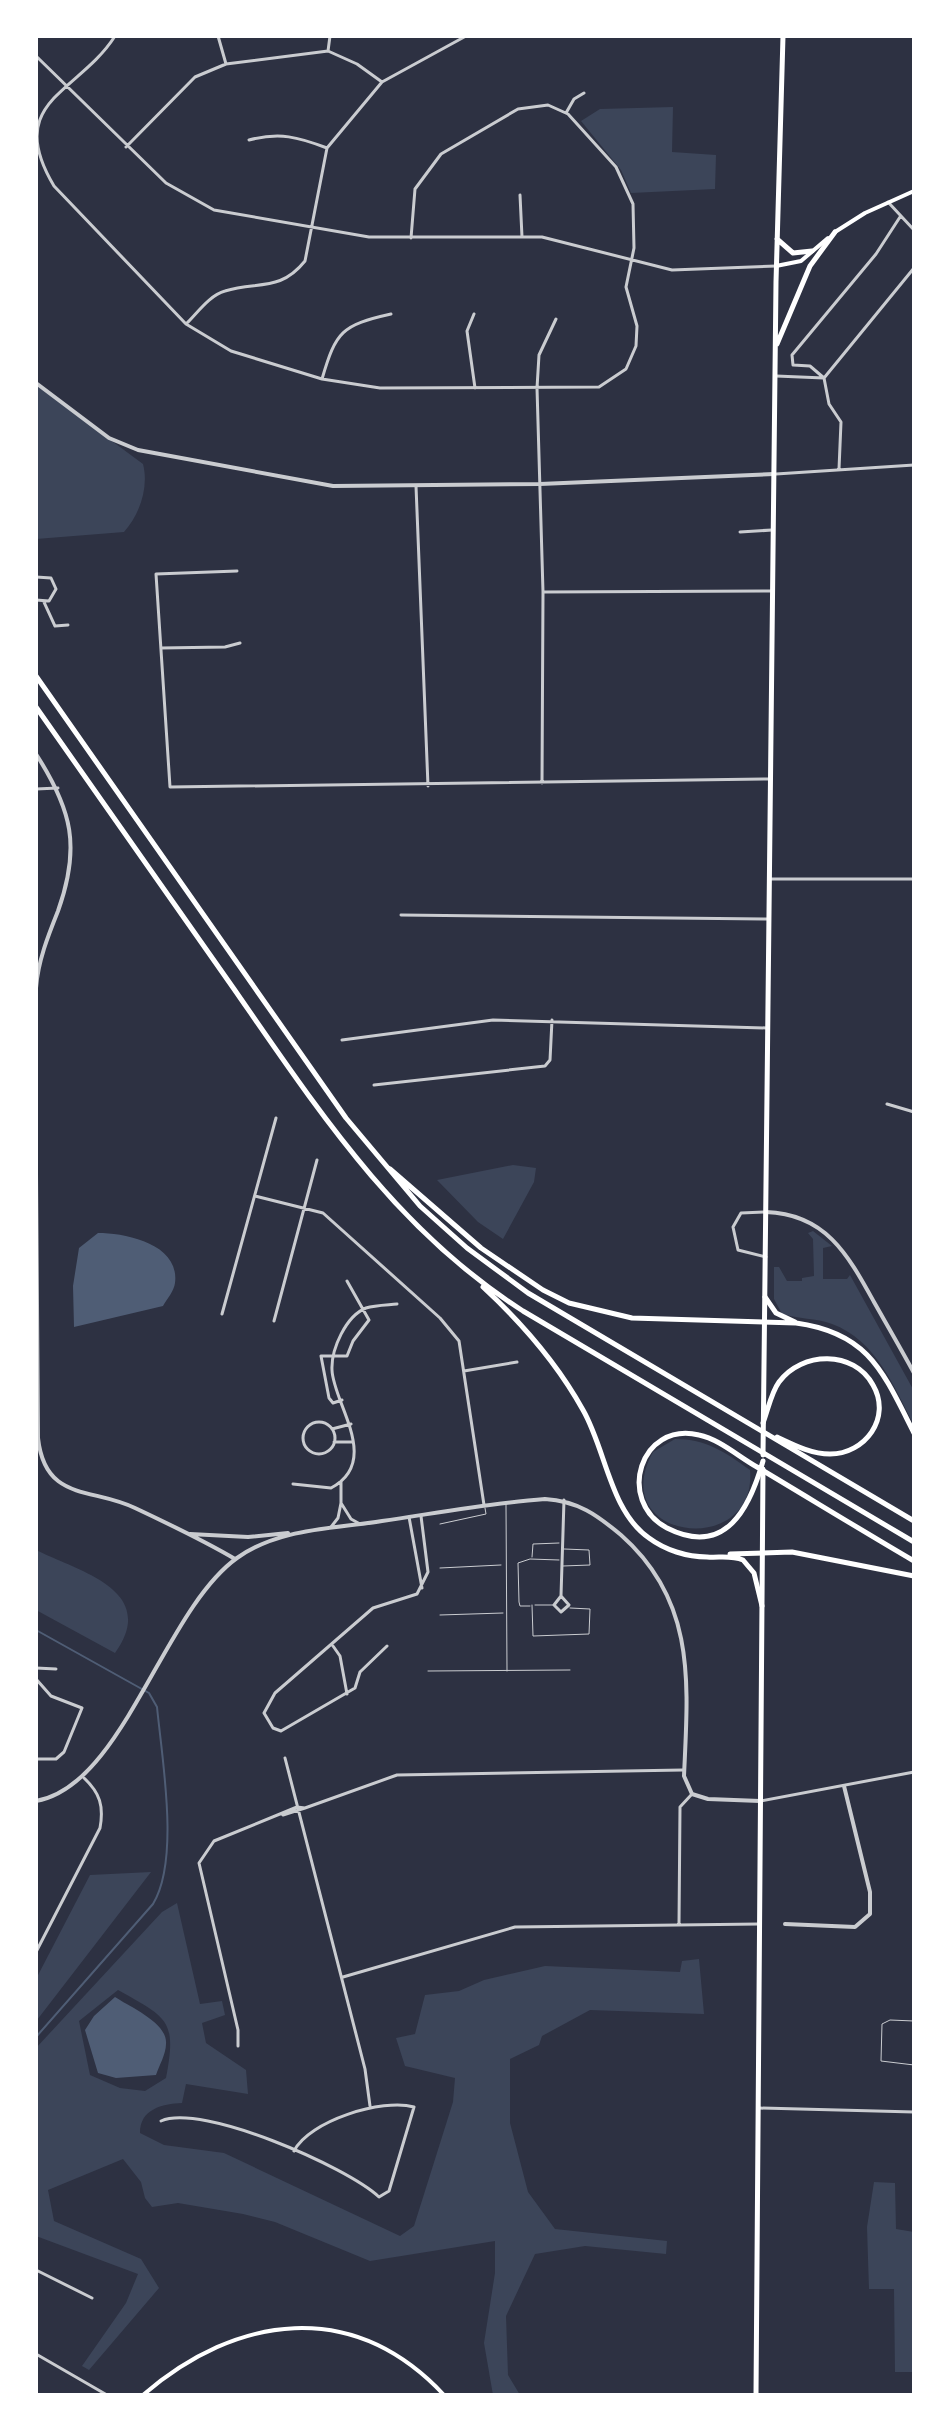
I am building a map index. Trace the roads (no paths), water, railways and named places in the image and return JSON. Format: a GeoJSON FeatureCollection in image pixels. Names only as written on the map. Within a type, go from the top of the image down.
{"type":"FeatureCollection","features":[{"type":"Feature","properties":{"kind":"main road"},"geometry":{"type":"LineString","coordinates":[[756,2395],[768,879],[776,474],[776,266],[783,36]]}},
{"type":"Feature","properties":{"kind":"main road"},"geometry":{"type":"LineString","coordinates":[[776,266],[801,261],[835,232],[914,191]]}},
{"type":"Feature","properties":{"kind":"main road"},"geometry":{"type":"LineString","coordinates":[[776,348],[810,266],[835,232]]}},
{"type":"Feature","properties":{"kind":"main road"},"geometry":{"type":"LineString","coordinates":[[777,239],[793,253],[812,251]]}},
{"type":"Feature","properties":{"kind":"main road"},"geometry":{"type":"LineString","coordinates":[[36,676],[375,1156],[430,1215],[496,1271],[914,1521]]}},
{"type":"Feature","properties":{"kind":"main road"},"geometry":{"type":"LineString","coordinates":[[36,707],[345,1147],[399,1210],[531,1335],[574,1395],[600,1444],[631,1520],[651,1540],[681,1553],[743,1560],[754,1573],[762,1606]]}},
{"type":"Feature","properties":{"kind":"main road"},"geometry":{"type":"LineString","coordinates":[[375,1156],[481,1248],[543,1290],[569,1303],[632,1318],[796,1323],[823,1327],[861,1346],[889,1384],[914,1433]]}},
{"type":"Feature","properties":{"kind":"main road"},"geometry":{"type":"LineString","coordinates":[[461,1267],[533,1317],[914,1542]]}},
{"type":"Feature","properties":{"kind":"main road"},"geometry":{"type":"LineString","coordinates":[[765,1297],[776,1313],[796,1323]]}},
{"type":"Feature","properties":{"kind":"main road"},"geometry":{"type":"LineString","coordinates":[[763,1423],[780,1381],[803,1363],[836,1359],[867,1376],[875,1387],[879,1408],[875,1426],[861,1444],[851,1451],[830,1454],[786,1444]]}},
{"type":"Feature","properties":{"kind":"main road"},"geometry":{"type":"LineString","coordinates":[[763,1461],[746,1510],[728,1527],[712,1533],[696,1536],[670,1529],[655,1519],[639,1493],[638,1479],[644,1458],[668,1437],[688,1433],[703,1436],[744,1460],[782,1482],[914,1561]]}},
{"type":"Feature","properties":{"kind":"main road"},"geometry":{"type":"LineString","coordinates":[[681,1553],[792,1552],[914,1576]]}},
{"type":"Feature","properties":{"kind":"main road"},"geometry":{"type":"LineString","coordinates":[[143,2395],[179,2366],[214,2346],[256,2332],[294,2329],[335,2333],[379,2347],[412,2366],[444,2395]]}},
{"type":"Feature","properties":{"kind":"street"},"geometry":{"type":"LineString","coordinates":[[115,36],[40,116],[37,132],[41,165],[54,186],[186,324],[231,351],[322,379],[380,388],[599,387],[626,369],[636,346],[637,326],[626,287],[631,261],[633,204],[616,167],[566,113],[548,105],[518,109],[441,154],[429,165],[415,189],[411,238]]}},
{"type":"Feature","properties":{"kind":"street"},"geometry":{"type":"LineString","coordinates":[[218,36],[226,64]]}},
{"type":"Feature","properties":{"kind":"street"},"geometry":{"type":"LineString","coordinates":[[328,51],[330,36]]}},
{"type":"Feature","properties":{"kind":"street"},"geometry":{"type":"LineString","coordinates":[[186,324],[224,291],[268,286],[293,275],[305,261],[327,148],[382,82],[466,36]]}},
{"type":"Feature","properties":{"kind":"street"},"geometry":{"type":"LineString","coordinates":[[126,147],[195,77],[226,64],[328,51],[357,64],[382,82]]}},
{"type":"Feature","properties":{"kind":"street"},"geometry":{"type":"LineString","coordinates":[[36,56],[166,183],[214,210],[369,237],[542,237],[672,270],[776,266]]}},
{"type":"Feature","properties":{"kind":"street"},"geometry":{"type":"LineString","coordinates":[[566,113],[574,99],[584,93]]}},
{"type":"Feature","properties":{"kind":"street"},"geometry":{"type":"LineString","coordinates":[[588,135],[595,130]]}},
{"type":"Feature","properties":{"kind":"street"},"geometry":{"type":"LineString","coordinates":[[249,140],[272,134],[290,135],[327,148]]}},
{"type":"Feature","properties":{"kind":"street"},"geometry":{"type":"LineString","coordinates":[[520,195],[522,237]]}},
{"type":"Feature","properties":{"kind":"street"},"geometry":{"type":"LineString","coordinates":[[888,202],[914,230]]}},
{"type":"Feature","properties":{"kind":"street"},"geometry":{"type":"LineString","coordinates":[[839,469],[841,422],[829,404],[824,378],[810,366],[793,365],[792,355],[876,254],[900,217]]}},
{"type":"Feature","properties":{"kind":"street"},"geometry":{"type":"LineString","coordinates":[[824,378],[914,268]]}},
{"type":"Feature","properties":{"kind":"street"},"geometry":{"type":"LineString","coordinates":[[322,379],[337,336],[346,327],[391,314]]}},
{"type":"Feature","properties":{"kind":"street"},"geometry":{"type":"LineString","coordinates":[[474,314],[467,331],[475,388]]}},
{"type":"Feature","properties":{"kind":"street"},"geometry":{"type":"LineString","coordinates":[[542,783],[543,592],[537,388],[539,355],[556,319]]}},
{"type":"Feature","properties":{"kind":"street"},"geometry":{"type":"LineString","coordinates":[[776,376],[824,378]]}},
{"type":"Feature","properties":{"kind":"street"},"geometry":{"type":"LineString","coordinates":[[36,383],[109,438],[138,450],[333,486],[540,484],[914,465]]}},
{"type":"Feature","properties":{"kind":"street"},"geometry":{"type":"LineString","coordinates":[[416,485],[428,786]]}},
{"type":"Feature","properties":{"kind":"street"},"geometry":{"type":"LineString","coordinates":[[740,532],[775,530]]}},
{"type":"Feature","properties":{"kind":"street"},"geometry":{"type":"LineString","coordinates":[[237,571],[156,574],[170,787],[428,786],[771,779]]}},
{"type":"Feature","properties":{"kind":"street"},"geometry":{"type":"LineString","coordinates":[[36,577],[47,576],[56,586],[54,596],[44,602],[36,600]]}},
{"type":"Feature","properties":{"kind":"street"},"geometry":{"type":"LineString","coordinates":[[543,592],[773,591]]}},
{"type":"Feature","properties":{"kind":"street"},"geometry":{"type":"LineString","coordinates":[[44,602],[55,626],[68,625]]}},
{"type":"Feature","properties":{"kind":"street"},"geometry":{"type":"LineString","coordinates":[[160,648],[225,647],[240,643]]}},
{"type":"Feature","properties":{"kind":"street"},"geometry":{"type":"LineString","coordinates":[[36,754],[58,788],[68,817],[72,848],[66,882],[44,949],[36,988]]}},
{"type":"Feature","properties":{"kind":"street"},"geometry":{"type":"LineString","coordinates":[[36,789],[58,788]]}},
{"type":"Feature","properties":{"kind":"street"},"geometry":{"type":"LineString","coordinates":[[768,879],[914,879]]}},
{"type":"Feature","properties":{"kind":"street"},"geometry":{"type":"LineString","coordinates":[[401,915],[769,919]]}},
{"type":"Feature","properties":{"kind":"street"},"geometry":{"type":"LineString","coordinates":[[342,1040],[493,1020],[767,1028]]}},
{"type":"Feature","properties":{"kind":"street"},"geometry":{"type":"LineString","coordinates":[[374,1085],[545,1066],[550,1060],[552,1020]]}},
{"type":"Feature","properties":{"kind":"street"},"geometry":{"type":"LineString","coordinates":[[887,1104],[914,1112]]}},
{"type":"Feature","properties":{"kind":"street"},"geometry":{"type":"LineString","coordinates":[[222,1314],[276,1118]]}},
{"type":"Feature","properties":{"kind":"street"},"geometry":{"type":"LineString","coordinates":[[274,1321],[317,1160]]}},
{"type":"Feature","properties":{"kind":"street"},"geometry":{"type":"LineString","coordinates":[[36,1173],[37,1419],[44,1464],[63,1485],[75,1492],[123,1503],[235,1559]]}},
{"type":"Feature","properties":{"kind":"street"},"geometry":{"type":"LineString","coordinates":[[255,1196],[323,1213],[440,1318],[459,1341],[484,1505]]}},
{"type":"Feature","properties":{"kind":"street"},"geometry":{"type":"LineString","coordinates":[[766,1257],[738,1250],[733,1227],[741,1213],[766,1212],[809,1220],[839,1243],[914,1373]]}},
{"type":"Feature","properties":{"kind":"street"},"geometry":{"type":"LineString","coordinates":[[342,1400],[333,1403],[329,1398],[321,1356],[347,1356],[353,1341],[369,1320],[347,1281]]}},
{"type":"Feature","properties":{"kind":"street"},"geometry":{"type":"LineString","coordinates":[[293,1484],[331,1488],[341,1481],[348,1470],[353,1442],[351,1424],[331,1372],[333,1357],[343,1331],[364,1309],[397,1304]]}},
{"type":"Feature","properties":{"kind":"street"},"geometry":{"type":"LineString","coordinates":[[464,1371],[517,1362]]}},
{"type":"Feature","properties":{"kind":"street"},"geometry":{"type":"LineString","coordinates":[[315,1423],[324,1423],[332,1429],[334,1442],[330,1450],[318,1454],[309,1450],[304,1440],[305,1430],[315,1423]]}},
{"type":"Feature","properties":{"kind":"street"},"geometry":{"type":"LineString","coordinates":[[332,1429],[351,1424]]}},
{"type":"Feature","properties":{"kind":"street"},"geometry":{"type":"LineString","coordinates":[[334,1442],[353,1442]]}},
{"type":"Feature","properties":{"kind":"street"},"geometry":{"type":"LineString","coordinates":[[327,1529],[338,1518],[341,1481]]}},
{"type":"Feature","properties":{"kind":"street"},"geometry":{"type":"LineString","coordinates":[[189,1534],[248,1537],[299,1532],[506,1502],[564,1500],[595,1514],[653,1569],[672,1605],[684,1651],[684,1770],[692,1794]]}},
{"type":"Feature","properties":{"kind":"street"},"geometry":{"type":"LineString","coordinates":[[561,1596],[569,1601],[568,1607],[561,1612],[554,1605],[561,1596],[564,1500]]}},
{"type":"Feature","properties":{"kind":"street"},"geometry":{"type":"LineString","coordinates":[[341,1503],[351,1519],[361,1525]]}},
{"type":"Feature","properties":{"kind":"street"},"geometry":{"type":"LineString","coordinates":[[387,1646],[360,1672],[355,1688],[347,1694],[281,1731],[273,1728],[264,1713],[275,1693],[333,1646],[373,1608],[412,1598],[422,1588],[428,1572],[420,1515]]}},
{"type":"Feature","properties":{"kind":"street"},"geometry":{"type":"LineString","coordinates":[[409,1517],[422,1588]]}},
{"type":"Feature","properties":{"kind":"street"},"geometry":{"type":"LineString","coordinates":[[36,1801],[62,1792],[84,1778],[139,1695],[203,1587],[235,1559],[267,1541],[299,1532]]}},
{"type":"Feature","properties":{"kind":"street"},"geometry":{"type":"LineString","coordinates":[[333,1646],[340,1656],[347,1694]]}},
{"type":"Feature","properties":{"kind":"street"},"geometry":{"type":"LineString","coordinates":[[36,1668],[56,1669]]}},
{"type":"Feature","properties":{"kind":"street"},"geometry":{"type":"LineString","coordinates":[[36,1679],[51,1696],[82,1708],[64,1752],[56,1759],[36,1759]]}},
{"type":"Feature","properties":{"kind":"street"},"geometry":{"type":"LineString","coordinates":[[285,1758],[343,1977],[365,2069],[370,2106]]}},
{"type":"Feature","properties":{"kind":"street"},"geometry":{"type":"LineString","coordinates":[[238,2046],[238,2030],[200,1878],[199,1863],[214,1841],[397,1775],[684,1770]]}},
{"type":"Feature","properties":{"kind":"street"},"geometry":{"type":"LineString","coordinates":[[692,1794],[708,1799],[760,1801],[914,1772]]}},
{"type":"Feature","properties":{"kind":"street"},"geometry":{"type":"LineString","coordinates":[[36,1952],[100,1828],[103,1810],[99,1798],[84,1778]]}},
{"type":"Feature","properties":{"kind":"street"},"geometry":{"type":"LineString","coordinates":[[785,1924],[855,1927],[870,1914],[870,1892],[844,1786]]}},
{"type":"Feature","properties":{"kind":"street"},"geometry":{"type":"LineString","coordinates":[[679,1924],[680,1807],[692,1794]]}},
{"type":"Feature","properties":{"kind":"street"},"geometry":{"type":"LineString","coordinates":[[343,1977],[515,1927],[760,1924]]}},
{"type":"Feature","properties":{"kind":"street"},"geometry":{"type":"LineString","coordinates":[[161,2121],[170,2117],[225,2123],[294,2151],[379,2197],[385,2196],[414,2107],[370,2106],[300,2139],[294,2151]]}},
{"type":"Feature","properties":{"kind":"street"},"geometry":{"type":"LineString","coordinates":[[759,2108],[914,2112]]}},
{"type":"Feature","properties":{"kind":"street"},"geometry":{"type":"LineString","coordinates":[[36,2270],[92,2298]]}},
{"type":"Feature","properties":{"kind":"street"},"geometry":{"type":"LineString","coordinates":[[36,2354],[86,2380],[107,2395]]}},
{"type":"Feature","properties":{"kind":"lane"},"geometry":{"type":"LineString","coordinates":[[506,1502],[507,1671]]}},
{"type":"Feature","properties":{"kind":"lane"},"geometry":{"type":"LineString","coordinates":[[440,1524],[486,1514],[484,1505]]}},
{"type":"Feature","properties":{"kind":"lane"},"geometry":{"type":"LineString","coordinates":[[532,1559],[533,1544],[562,1543]]}},
{"type":"Feature","properties":{"kind":"lane"},"geometry":{"type":"LineString","coordinates":[[562,1549],[589,1550],[591,1554],[590,1565],[562,1566]]}},
{"type":"Feature","properties":{"kind":"lane"},"geometry":{"type":"LineString","coordinates":[[554,1605],[520,1606],[518,1563],[532,1559],[562,1560]]}},
{"type":"Feature","properties":{"kind":"lane"},"geometry":{"type":"LineString","coordinates":[[440,1568],[504,1565]]}},
{"type":"Feature","properties":{"kind":"lane"},"geometry":{"type":"LineString","coordinates":[[532,1605],[533,1636],[589,1634],[590,1609],[568,1607]]}},
{"type":"Feature","properties":{"kind":"lane"},"geometry":{"type":"LineString","coordinates":[[440,1615],[505,1613]]}},
{"type":"Feature","properties":{"kind":"lane"},"geometry":{"type":"LineString","coordinates":[[428,1671],[570,1670]]}},
{"type":"Feature","properties":{"kind":"lane"},"geometry":{"type":"LineString","coordinates":[[914,2021],[890,2020],[882,2024],[880,2037],[881,2061],[914,2065]]}},
{"type":"Feature","properties":{"kind":"waterway"},"geometry":{"type":"LineString","coordinates":[[36,1630],[149,1693],[157,1707],[167,1808],[166,1862],[153,1904],[36,2037]]}}]}
